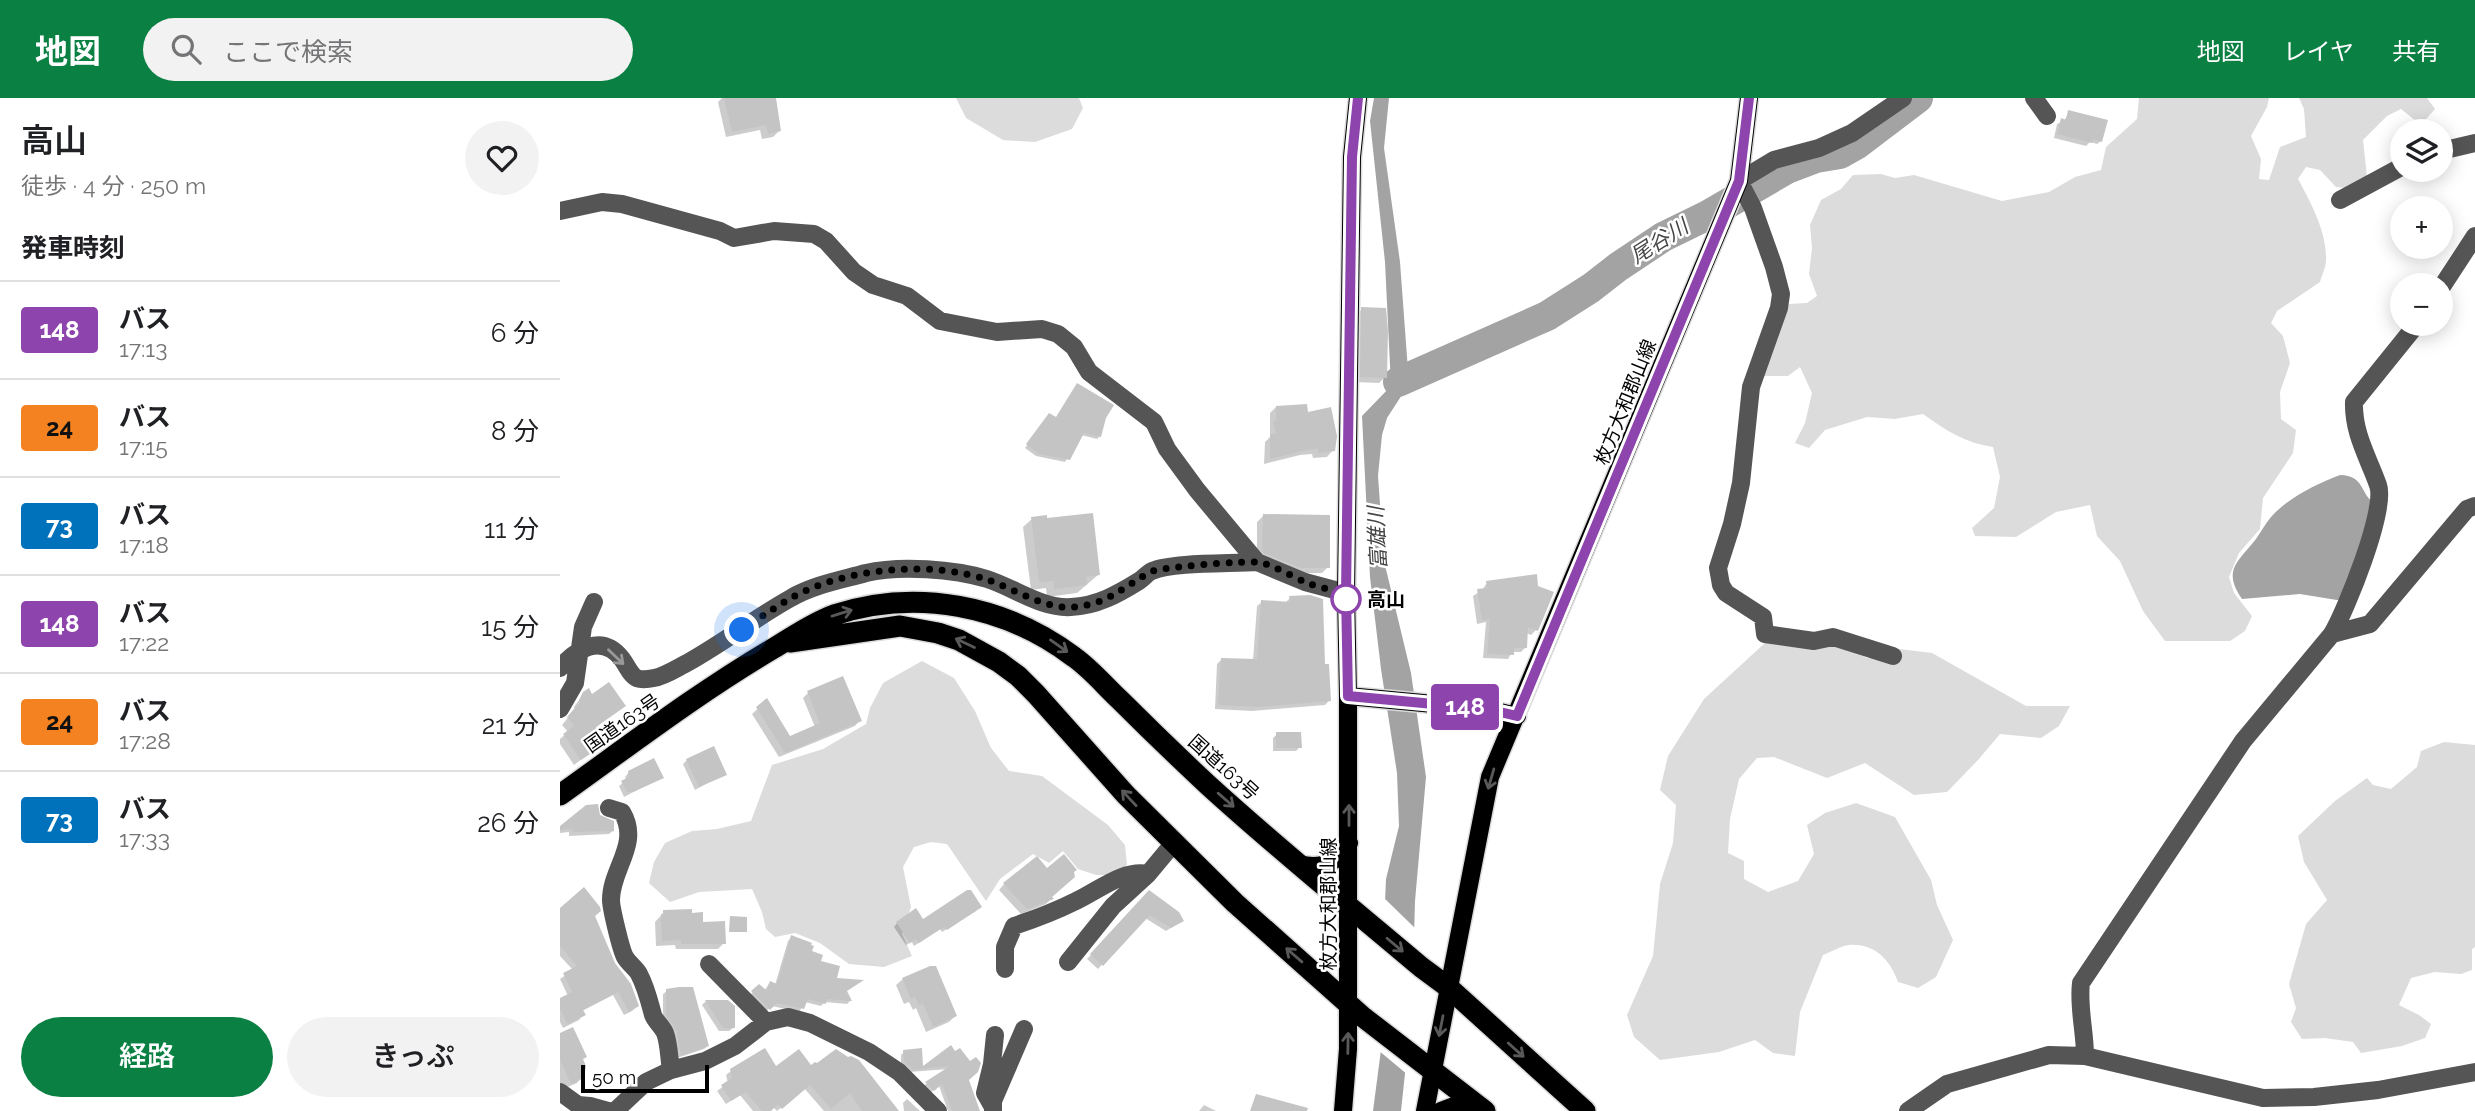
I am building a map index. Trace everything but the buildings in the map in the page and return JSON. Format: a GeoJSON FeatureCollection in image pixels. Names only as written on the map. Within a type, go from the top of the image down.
{"type":"FeatureCollection","features":[{"type":"Feature","properties":{"kind":"highway","name":"国道163号"},"geometry":{"type":"LineString","coordinates":[[560,795],[727,677],[808,626],[832,616],[877,604],[907,601],[965,607],[992,613],[1046,637],[1076,658],[1208,785],[1448,987],[1585,1111]]}},
{"type":"Feature","properties":{"kind":"highway","name":"国道163号"},"geometry":{"type":"LineString","coordinates":[[781,644],[900,626],[938,633],[982,651],[1018,676],[1174,844],[1235,903],[1355,1010],[1482,1109]]}},
{"type":"Feature","properties":{"kind":"main road","name":"枚方大和郡山線"},"geometry":{"type":"LineString","coordinates":[[1343,1111],[1348,1049],[1355,1010],[1349,905],[1346,593],[1352,157],[1358,98]]}},
{"type":"Feature","properties":{"kind":"main road","name":"枚方大和郡山線"},"geometry":{"type":"LineString","coordinates":[[1425,1111],[1424,1063],[1448,987],[1490,777],[1739,181],[1749,98]]}},
{"type":"Feature","properties":{"kind":"main road"},"geometry":{"type":"LineString","coordinates":[[1348,696],[1487,709],[1517,716]]}},
{"type":"Feature","properties":{"kind":"main road"},"geometry":{"type":"LineString","coordinates":[[1299,864],[1315,867],[1328,864],[1343,853],[1349,843]]}},
{"type":"Feature","properties":{"kind":"main road"},"geometry":{"type":"LineString","coordinates":[[1441,1111],[1457,1105],[1482,1109]]}},
{"type":"Feature","properties":{"kind":"street"},"geometry":{"type":"LineString","coordinates":[[1893,656],[1833,637],[1814,641],[1765,634],[1763,617],[1726,593],[1721,585],[1718,568],[1741,483],[1751,387],[1779,308],[1781,294],[1757,220],[1739,181],[1774,160],[1819,148],[1852,133],[1903,98]]}},
{"type":"Feature","properties":{"kind":"street"},"geometry":{"type":"LineString","coordinates":[[2034,98],[2047,116]]}},
{"type":"Feature","properties":{"kind":"street"},"geometry":{"type":"LineString","coordinates":[[2453,148],[2475,143]]}},
{"type":"Feature","properties":{"kind":"street"},"geometry":{"type":"LineString","coordinates":[[2340,200],[2390,173]]}},
{"type":"Feature","properties":{"kind":"street"},"geometry":{"type":"LineString","coordinates":[[560,211],[602,202],[622,204],[720,231],[734,238],[774,232],[814,234],[826,241],[854,272],[873,285],[907,296],[940,321],[997,332],[1042,329],[1058,334],[1074,347],[1089,372],[1154,422],[1167,449],[1197,490],[1257,562]]}},
{"type":"Feature","properties":{"kind":"street"},"geometry":{"type":"LineString","coordinates":[[2451,273],[2475,236]]}},
{"type":"Feature","properties":{"kind":"street"},"geometry":{"type":"LineString","coordinates":[[2085,1056],[2085,1031],[2079,1002],[2081,983],[2243,741],[2332,634],[2343,615],[2379,509],[2379,487],[2359,441],[2353,413],[2354,402],[2407,336]]}},
{"type":"Feature","properties":{"kind":"street"},"geometry":{"type":"LineString","coordinates":[[2332,634],[2370,624],[2467,509],[2475,506]]}},
{"type":"Feature","properties":{"kind":"street"},"geometry":{"type":"LineString","coordinates":[[560,668],[580,649],[603,646],[622,659],[628,672],[639,679],[654,678],[702,654],[793,597],[871,572],[926,570],[957,573],[986,579],[1052,607],[1073,607],[1102,602],[1143,579],[1151,571],[1171,567],[1257,562],[1305,582],[1346,593]]}},
{"type":"Feature","properties":{"kind":"street"},"geometry":{"type":"LineString","coordinates":[[560,709],[575,683],[583,627],[594,602]]}},
{"type":"Feature","properties":{"kind":"street"},"geometry":{"type":"LineString","coordinates":[[609,808],[622,812],[628,821],[629,839],[624,860],[615,879],[611,900],[625,958],[638,971],[651,1001],[653,1017],[666,1035],[671,1070]]}},
{"type":"Feature","properties":{"kind":"street"},"geometry":{"type":"LineString","coordinates":[[1068,962],[1113,906],[1148,874],[1174,844]]}},
{"type":"Feature","properties":{"kind":"street"},"geometry":{"type":"LineString","coordinates":[[1005,969],[1005,947],[1014,926],[1070,904],[1113,881],[1138,872],[1148,874]]}},
{"type":"Feature","properties":{"kind":"street"},"geometry":{"type":"LineString","coordinates":[[709,964],[766,1022]]}},
{"type":"Feature","properties":{"kind":"street"},"geometry":{"type":"LineString","coordinates":[[615,1111],[646,1082],[671,1070],[705,1061],[725,1051],[766,1022],[788,1017],[810,1023],[869,1052],[899,1072],[938,1111]]}},
{"type":"Feature","properties":{"kind":"street"},"geometry":{"type":"LineString","coordinates":[[993,1109],[993,1101],[1024,1029]]}},
{"type":"Feature","properties":{"kind":"street"},"geometry":{"type":"LineString","coordinates":[[993,1109],[985,1093],[995,1035]]}},
{"type":"Feature","properties":{"kind":"street"},"geometry":{"type":"LineString","coordinates":[[1908,1111],[1947,1084],[2049,1055],[2085,1056],[2263,1098],[2314,1097],[2378,1090],[2475,1072]]}},
{"type":"Feature","properties":{"kind":"street"},"geometry":{"type":"LineString","coordinates":[[560,1092],[578,1105],[608,1111]]}},
{"type":"Feature","properties":{"kind":"shaded area"},"geometry":{"type":"Polygon","coordinates":[[[956,98],[1079,98],[1083,108],[1072,129],[1035,142],[1003,140],[966,118],[956,98]]]}},
{"type":"Feature","properties":{"kind":"shaded area"},"geometry":{"type":"Polygon","coordinates":[[[2139,98],[2269,98],[2251,136],[2261,159],[2259,179],[2269,180],[2280,147],[2306,137],[2304,109],[2299,98],[2427,98],[2435,109],[2426,119],[2414,119],[2401,109],[2387,116],[2363,140],[2367,177],[2346,188],[2336,187],[2320,170],[2306,167],[2298,179],[2321,228],[2326,263],[2320,282],[2277,311],[2271,323],[2283,336],[2290,363],[2280,392],[2281,419],[2296,430],[2293,453],[2263,498],[2260,529],[2239,553],[2229,577],[2234,593],[2252,616],[2245,631],[2230,641],[2165,641],[2143,611],[2120,561],[2097,536],[2090,505],[2056,512],[2016,537],[1975,536],[1972,528],[1994,508],[2000,477],[1993,447],[1956,435],[1923,414],[1895,419],[1867,417],[1825,430],[1809,448],[1795,443],[1805,423],[1812,393],[1800,367],[1788,376],[1761,376],[1789,304],[1807,303],[1817,296],[1809,274],[1812,248],[1810,225],[1821,200],[1841,189],[1853,175],[1881,174],[1895,178],[1914,175],[2002,201],[2049,192],[2075,177],[2101,170],[2106,147],[2137,119],[2139,98]]]}},
{"type":"Feature","properties":{"kind":"shaded area"},"geometry":{"type":"Polygon","coordinates":[[[1766,642],[1832,643],[1867,658],[1899,649],[1932,653],[2026,706],[2070,706],[2059,726],[2041,738],[2000,734],[1947,792],[1914,795],[1865,763],[1827,778],[1774,757],[1757,758],[1739,779],[1730,819],[1728,853],[1744,861],[1744,879],[1768,892],[1798,881],[1814,854],[1807,825],[1825,813],[1856,803],[1895,817],[1931,880],[1937,905],[1953,940],[1936,977],[1918,988],[1898,982],[1886,960],[1866,947],[1849,945],[1823,955],[1800,1012],[1795,1056],[1773,1053],[1755,1040],[1719,1052],[1660,1060],[1634,1037],[1627,1015],[1653,956],[1660,884],[1673,843],[1676,805],[1660,790],[1668,756],[1704,699],[1766,642]]]}},
{"type":"Feature","properties":{"kind":"shaded area"},"geometry":{"type":"Polygon","coordinates":[[[922,661],[954,678],[975,711],[991,748],[1009,771],[1042,776],[1108,825],[1125,845],[1127,865],[1112,875],[1096,875],[1078,869],[1063,851],[1049,863],[1033,854],[1000,879],[986,901],[947,844],[931,842],[914,847],[903,867],[911,907],[902,934],[912,956],[884,967],[849,964],[820,943],[795,933],[775,937],[766,929],[752,889],[699,892],[670,902],[649,883],[654,862],[665,843],[692,831],[717,829],[751,821],[772,765],[823,749],[866,724],[870,708],[883,683],[922,661]]]}},
{"type":"Feature","properties":{"kind":"shaded area"},"geometry":{"type":"Polygon","coordinates":[[[2444,742],[2475,745],[2475,947],[2472,949],[2472,970],[2461,974],[2435,972],[2411,978],[2399,1005],[2431,1024],[2425,1038],[2402,1046],[2361,1053],[2353,1042],[2325,1038],[2302,1039],[2291,1022],[2296,1008],[2289,984],[2306,924],[2327,900],[2304,862],[2298,836],[2335,801],[2367,778],[2373,785],[2391,789],[2417,767],[2421,751],[2444,742]]]}},
{"type":"Feature","properties":{"kind":"water","name":"富雄川"},"geometry":{"type":"Polygon","coordinates":[[[1374,98],[1389,98],[1384,148],[1400,262],[1409,384],[1387,418],[1382,435],[1378,476],[1384,561],[1411,673],[1426,777],[1415,901],[1412,1008],[1401,1111],[1373,1111],[1382,1042],[1386,879],[1399,826],[1397,773],[1370,577],[1362,416],[1391,386],[1385,262],[1370,121],[1374,98]]]}},
{"type":"Feature","properties":{"kind":"water"},"geometry":{"type":"Polygon","coordinates":[[[2340,475],[2358,481],[2374,503],[2343,601],[2300,594],[2242,599],[2233,581],[2235,567],[2269,520],[2294,498],[2340,475]]]}},
{"type":"Feature","properties":{"kind":"pier"},"geometry":{"type":"Polygon","coordinates":[[[1382,896],[1417,930],[1415,1008],[1408,1075],[1378,1050],[1382,896]]]}},
{"type":"Feature","properties":{"kind":"waterway","name":"尾谷川"},"geometry":{"type":"LineString","coordinates":[[1398,382],[1547,316],[1663,237],[1708,215],[1787,169],[1816,158],[1840,154],[1918,98]]}},
{"type":"Feature","properties":{"kind":"bus line","name":"148"},"geometry":{"type":"LineString","coordinates":[[1358,98],[1352,157],[1346,593],[1348,696],[1487,709],[1517,716],[1739,181],[1749,98]]}},
{"type":"Feature","properties":{"kind":"place","name":"高山"},"geometry":{"type":"Point","coordinates":[1346,599]}},
{"type":"Feature","properties":{"kind":"route"},"geometry":{"type":"LineString","coordinates":[[742,630],[793,597],[821,586],[871,572],[899,570],[957,573],[986,579],[1052,607],[1073,607],[1102,602],[1143,579],[1151,571],[1171,567],[1257,562],[1305,582],[1346,593],[1346,599]]}}]}
